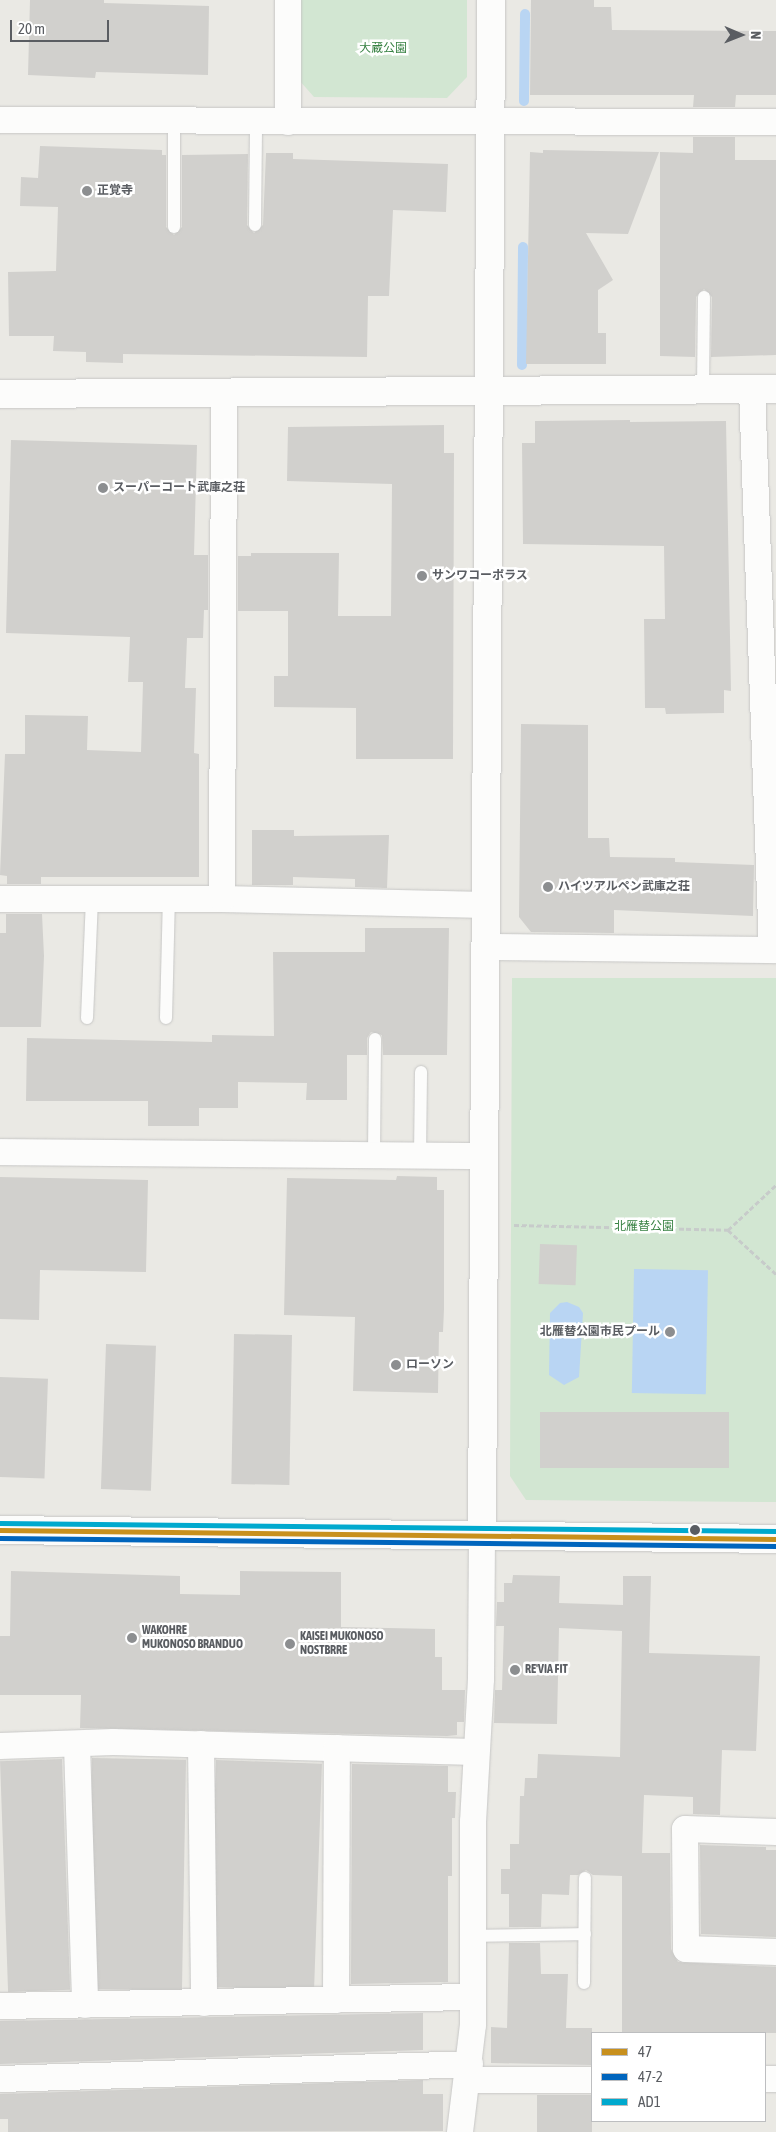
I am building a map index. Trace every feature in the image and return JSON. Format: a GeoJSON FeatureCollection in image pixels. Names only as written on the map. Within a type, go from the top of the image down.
{"type":"FeatureCollection","features":[{"type":"Feature","properties":{"kind":"street"},"geometry":{"type":"LineString","coordinates":[[288,0],[288,122]]}},
{"type":"Feature","properties":{"kind":"street"},"geometry":{"type":"LineString","coordinates":[[460,2132],[469,2072],[473,2025],[471,1997],[475,1752],[481,1679],[491,0]]}},
{"type":"Feature","properties":{"kind":"street"},"geometry":{"type":"LineString","coordinates":[[0,120],[174,120],[256,123],[491,121],[776,122]]}},
{"type":"Feature","properties":{"kind":"street"},"geometry":{"type":"LineString","coordinates":[[0,394],[764,389],[774,950],[485,946]]}},
{"type":"Feature","properties":{"kind":"street"},"geometry":{"type":"LineString","coordinates":[[222,899],[224,392]]}},
{"type":"Feature","properties":{"kind":"street"},"geometry":{"type":"LineString","coordinates":[[0,899],[222,899],[486,905]]}},
{"type":"Feature","properties":{"kind":"street"},"geometry":{"type":"LineString","coordinates":[[0,1152],[484,1156]]}},
{"type":"Feature","properties":{"kind":"street"},"geometry":{"type":"LineString","coordinates":[[0,1530],[776,1539]]}},
{"type":"Feature","properties":{"kind":"street"},"geometry":{"type":"LineString","coordinates":[[0,1746],[200,1744],[475,1752]]}},
{"type":"Feature","properties":{"kind":"street"},"geometry":{"type":"LineString","coordinates":[[200,1744],[204,2003]]}},
{"type":"Feature","properties":{"kind":"street"},"geometry":{"type":"LineString","coordinates":[[77,1745],[85,2005]]}},
{"type":"Feature","properties":{"kind":"street"},"geometry":{"type":"LineString","coordinates":[[336,2000],[337,1748]]}},
{"type":"Feature","properties":{"kind":"street"},"geometry":{"type":"LineString","coordinates":[[776,1832],[685,1829],[686,1949],[776,1952]]}},
{"type":"Feature","properties":{"kind":"street"},"geometry":{"type":"LineString","coordinates":[[0,2006],[471,1997]]}},
{"type":"Feature","properties":{"kind":"street"},"geometry":{"type":"LineString","coordinates":[[0,2079],[469,2072],[591,2080]]}},
{"type":"Feature","properties":{"kind":"lane"},"geometry":{"type":"LineString","coordinates":[[174,120],[174,227]]}},
{"type":"Feature","properties":{"kind":"lane"},"geometry":{"type":"LineString","coordinates":[[256,123],[256,225]]}},
{"type":"Feature","properties":{"kind":"lane"},"geometry":{"type":"LineString","coordinates":[[703,389],[704,297]]}},
{"type":"Feature","properties":{"kind":"lane"},"geometry":{"type":"LineString","coordinates":[[87,1018],[92,899]]}},
{"type":"Feature","properties":{"kind":"lane"},"geometry":{"type":"LineString","coordinates":[[166,1018],[169,899]]}},
{"type":"Feature","properties":{"kind":"lane"},"geometry":{"type":"LineString","coordinates":[[374,1155],[375,1039]]}},
{"type":"Feature","properties":{"kind":"lane"},"geometry":{"type":"LineString","coordinates":[[420,1155],[421,1072]]}},
{"type":"Feature","properties":{"kind":"lane"},"geometry":{"type":"LineString","coordinates":[[584,1983],[585,1878]]}},
{"type":"Feature","properties":{"kind":"lane"},"geometry":{"type":"LineString","coordinates":[[472,1936],[585,1934]]}},
{"type":"Feature","properties":{"kind":"path"},"geometry":{"type":"LineString","coordinates":[[728,1230],[776,1184]]}},
{"type":"Feature","properties":{"kind":"path"},"geometry":{"type":"LineString","coordinates":[[506,1225],[728,1230],[776,1274]]}},
{"type":"Feature","properties":{"kind":"green space","name":"大蔵公園"},"geometry":{"type":"Polygon","coordinates":[[[299,0],[467,0],[467,77],[447,98],[314,97],[299,80],[299,0]]]}},
{"type":"Feature","properties":{"kind":"green space","name":"北雁替公園"},"geometry":{"type":"Polygon","coordinates":[[[512,978],[776,978],[776,1502],[526,1500],[510,1476],[512,978]]]}},
{"type":"Feature","properties":{"kind":"water","name":"北雁替公園市民プール"},"geometry":{"type":"Polygon","coordinates":[[[634,1269],[708,1270],[706,1394],[632,1393],[634,1269]]]}},
{"type":"Feature","properties":{"kind":"water"},"geometry":{"type":"Polygon","coordinates":[[[567,1302],[579,1307],[583,1313],[579,1377],[564,1385],[549,1375],[550,1313],[560,1303],[567,1302]]]}},
{"type":"Feature","properties":{"kind":"building"},"geometry":{"type":"Polygon","coordinates":[[[30,0],[104,0],[104,3],[209,6],[208,75],[96,72],[95,78],[28,75],[30,0]]]}},
{"type":"Feature","properties":{"kind":"building"},"geometry":{"type":"Polygon","coordinates":[[[531,0],[594,0],[594,7],[611,7],[612,30],[776,31],[776,95],[736,95],[735,107],[693,107],[694,95],[530,95],[531,0]]]}},
{"type":"Feature","properties":{"kind":"building"},"geometry":{"type":"Polygon","coordinates":[[[693,137],[735,137],[735,160],[776,160],[776,355],[711,357],[712,297],[704,289],[696,297],[695,357],[660,356],[660,152],[693,153],[693,137]]]}},
{"type":"Feature","properties":{"kind":"building"},"geometry":{"type":"Polygon","coordinates":[[[40,146],[162,150],[162,155],[166,155],[166,227],[174,235],[182,227],[182,155],[248,154],[247,225],[254,233],[263,225],[266,153],[293,153],[293,159],[448,164],[446,212],[393,210],[389,296],[368,296],[367,357],[123,354],[123,363],[86,362],[86,352],[53,351],[54,336],[9,336],[8,272],[56,271],[58,207],[20,206],[21,177],[38,178],[40,146]]]}},
{"type":"Feature","properties":{"kind":"building"},"geometry":{"type":"Polygon","coordinates":[[[543,150],[659,152],[628,234],[586,233],[613,280],[598,290],[598,333],[606,333],[606,364],[526,364],[530,152],[543,153],[543,150]]]}},
{"type":"Feature","properties":{"kind":"building"},"geometry":{"type":"Polygon","coordinates":[[[630,420],[630,422],[726,421],[731,691],[724,690],[724,713],[666,714],[665,708],[645,708],[644,619],[665,619],[664,546],[523,544],[522,443],[535,443],[535,421],[630,420]]]}},
{"type":"Feature","properties":{"kind":"building"},"geometry":{"type":"Polygon","coordinates":[[[444,425],[444,453],[454,453],[453,759],[356,759],[356,708],[274,707],[274,676],[288,676],[288,611],[238,611],[238,556],[251,556],[251,553],[339,553],[338,616],[391,616],[392,484],[287,481],[288,427],[444,425]]]}},
{"type":"Feature","properties":{"kind":"building"},"geometry":{"type":"Polygon","coordinates":[[[11,440],[197,445],[194,555],[208,555],[208,610],[204,610],[203,638],[187,638],[185,688],[196,688],[194,753],[199,754],[199,877],[41,877],[41,884],[7,884],[7,876],[0,875],[5,754],[25,754],[25,715],[88,716],[87,750],[141,752],[143,682],[128,682],[130,637],[6,633],[11,440]]]}},
{"type":"Feature","properties":{"kind":"building"},"geometry":{"type":"Polygon","coordinates":[[[521,724],[588,725],[588,838],[609,838],[610,857],[675,858],[675,862],[754,865],[753,916],[614,910],[614,933],[531,932],[519,917],[521,724]]]}},
{"type":"Feature","properties":{"kind":"building"},"geometry":{"type":"Polygon","coordinates":[[[252,830],[294,830],[294,836],[389,835],[387,888],[355,887],[355,879],[293,877],[293,885],[252,885],[252,830]]]}},
{"type":"Feature","properties":{"kind":"building"},"geometry":{"type":"Polygon","coordinates":[[[6,914],[42,914],[44,956],[41,1027],[0,1027],[0,933],[6,933],[6,914]]]}},
{"type":"Feature","properties":{"kind":"building"},"geometry":{"type":"Polygon","coordinates":[[[365,928],[449,928],[447,1055],[383,1055],[382,1035],[371,1032],[367,1038],[367,1055],[347,1055],[347,1100],[306,1100],[307,1083],[238,1082],[238,1108],[199,1108],[199,1126],[148,1126],[148,1101],[26,1101],[27,1038],[212,1042],[212,1035],[274,1036],[273,952],[365,952],[365,928]]]}},
{"type":"Feature","properties":{"kind":"building"},"geometry":{"type":"Polygon","coordinates":[[[397,1176],[437,1177],[437,1190],[444,1190],[444,1309],[443,1332],[439,1332],[438,1393],[353,1391],[355,1317],[284,1315],[287,1178],[396,1180],[397,1176]]]}},
{"type":"Feature","properties":{"kind":"building"},"geometry":{"type":"Polygon","coordinates":[[[0,1177],[148,1180],[146,1272],[40,1270],[39,1320],[0,1319],[0,1177]]]}},
{"type":"Feature","properties":{"kind":"building"},"geometry":{"type":"Polygon","coordinates":[[[540,1244],[577,1245],[576,1285],[539,1284],[540,1244]]]}},
{"type":"Feature","properties":{"kind":"building"},"geometry":{"type":"Polygon","coordinates":[[[234,1334],[292,1335],[289,1485],[231,1484],[234,1334]]]}},
{"type":"Feature","properties":{"kind":"building"},"geometry":{"type":"Polygon","coordinates":[[[106,1344],[156,1346],[151,1491],[101,1489],[106,1344]]]}},
{"type":"Feature","properties":{"kind":"building"},"geometry":{"type":"Polygon","coordinates":[[[0,1377],[48,1379],[44,1479],[0,1477],[0,1377]]]}},
{"type":"Feature","properties":{"kind":"building"},"geometry":{"type":"Polygon","coordinates":[[[540,1412],[729,1412],[729,1468],[540,1468],[540,1412]]]}},
{"type":"Feature","properties":{"kind":"building"},"geometry":{"type":"Polygon","coordinates":[[[11,1571],[180,1576],[180,1594],[240,1595],[240,1571],[341,1572],[341,1627],[435,1629],[435,1657],[442,1657],[442,1690],[465,1690],[464,1722],[457,1722],[457,1735],[447,1736],[80,1728],[81,1695],[0,1695],[0,1636],[10,1636],[11,1571]]]}},
{"type":"Feature","properties":{"kind":"building"},"geometry":{"type":"Polygon","coordinates":[[[513,1575],[560,1576],[559,1603],[623,1605],[623,1576],[651,1576],[649,1653],[760,1656],[756,1751],[722,1750],[720,1815],[693,1814],[693,1797],[644,1795],[642,1853],[670,1853],[671,1949],[678,1962],[776,1967],[776,2033],[622,2032],[622,1876],[593,1875],[586,1870],[578,1875],[570,1875],[569,1895],[542,1894],[541,1927],[509,1927],[509,1894],[501,1894],[501,1869],[510,1869],[510,1844],[519,1844],[520,1796],[524,1796],[525,1778],[537,1778],[538,1754],[620,1757],[622,1631],[559,1628],[557,1724],[494,1723],[495,1690],[502,1690],[504,1626],[496,1626],[497,1602],[504,1602],[504,1583],[512,1583],[513,1575]]]}},
{"type":"Feature","properties":{"kind":"building"},"geometry":{"type":"Polygon","coordinates":[[[92,1758],[186,1760],[182,1991],[88,1989],[92,1758]]]}},
{"type":"Feature","properties":{"kind":"building"},"geometry":{"type":"Polygon","coordinates":[[[62,1759],[70,1990],[8,1992],[0,1761],[62,1759]]]}},
{"type":"Feature","properties":{"kind":"building"},"geometry":{"type":"Polygon","coordinates":[[[216,1760],[322,1764],[314,1991],[208,1987],[216,1760]]]}},
{"type":"Feature","properties":{"kind":"building"},"geometry":{"type":"Polygon","coordinates":[[[352,1764],[448,1766],[448,1792],[456,1792],[455,1818],[452,1818],[452,1876],[448,1876],[448,1982],[351,1984],[352,1764]]]}},
{"type":"Feature","properties":{"kind":"building"},"geometry":{"type":"Polygon","coordinates":[[[700,1845],[766,1847],[766,1850],[776,1850],[776,1937],[701,1934],[700,1845]]]}},
{"type":"Feature","properties":{"kind":"building"},"geometry":{"type":"Polygon","coordinates":[[[509,1943],[540,1943],[541,1974],[568,1974],[566,2028],[592,2028],[591,2065],[491,2063],[491,2027],[507,2028],[509,1943]]]}},
{"type":"Feature","properties":{"kind":"building"},"geometry":{"type":"Polygon","coordinates":[[[423,2013],[423,2050],[0,2064],[0,2021],[423,2013]]]}},
{"type":"Feature","properties":{"kind":"building"},"geometry":{"type":"Polygon","coordinates":[[[423,2080],[423,2094],[443,2094],[443,2131],[8,2132],[8,2119],[0,2119],[0,2094],[423,2080]]]}},
{"type":"Feature","properties":{"kind":"building"},"geometry":{"type":"Polygon","coordinates":[[[537,2095],[591,2095],[592,2132],[537,2132],[537,2095]]]}},
{"type":"Feature","properties":{"kind":"waterway"},"geometry":{"type":"LineString","coordinates":[[524,101],[525,14]]}},
{"type":"Feature","properties":{"kind":"waterway"},"geometry":{"type":"LineString","coordinates":[[522,365],[523,247]]}},
{"type":"Feature","properties":{"kind":"transit line","name":"AD1"},"geometry":{"type":"LineString","coordinates":[[0,1523],[776,1531]]}},
{"type":"Feature","properties":{"kind":"transit line","name":"47"},"geometry":{"type":"LineString","coordinates":[[0,1530],[776,1539]]}},
{"type":"Feature","properties":{"kind":"transit line","name":"47-2"},"geometry":{"type":"LineString","coordinates":[[0,1538],[776,1546]]}},
{"type":"Feature","properties":{"kind":"place","name":"正覚寺"},"geometry":{"type":"Point","coordinates":[87,191]}},
{"type":"Feature","properties":{"kind":"place","name":"スーパーコート武庫之荘"},"geometry":{"type":"Point","coordinates":[103,488]}},
{"type":"Feature","properties":{"kind":"place","name":"サンワコーポラス"},"geometry":{"type":"Point","coordinates":[422,576]}},
{"type":"Feature","properties":{"kind":"place","name":"ハイツアルペン武庫之荘"},"geometry":{"type":"Point","coordinates":[548,887]}},
{"type":"Feature","properties":{"kind":"place","name":"北雁替公園市民プール"},"geometry":{"type":"Point","coordinates":[670,1332]}},
{"type":"Feature","properties":{"kind":"place","name":"ローソン"},"geometry":{"type":"Point","coordinates":[396,1365]}},
{"type":"Feature","properties":{"kind":"place","name":"WAKOHRE MUKONOSO BRANDUO"},"geometry":{"type":"Point","coordinates":[132,1638]}},
{"type":"Feature","properties":{"kind":"place","name":"KAISEI MUKONOSO NOSTBRRE"},"geometry":{"type":"Point","coordinates":[290,1644]}},
{"type":"Feature","properties":{"kind":"place","name":"RE'VIA FIT"},"geometry":{"type":"Point","coordinates":[515,1670]}}]}
